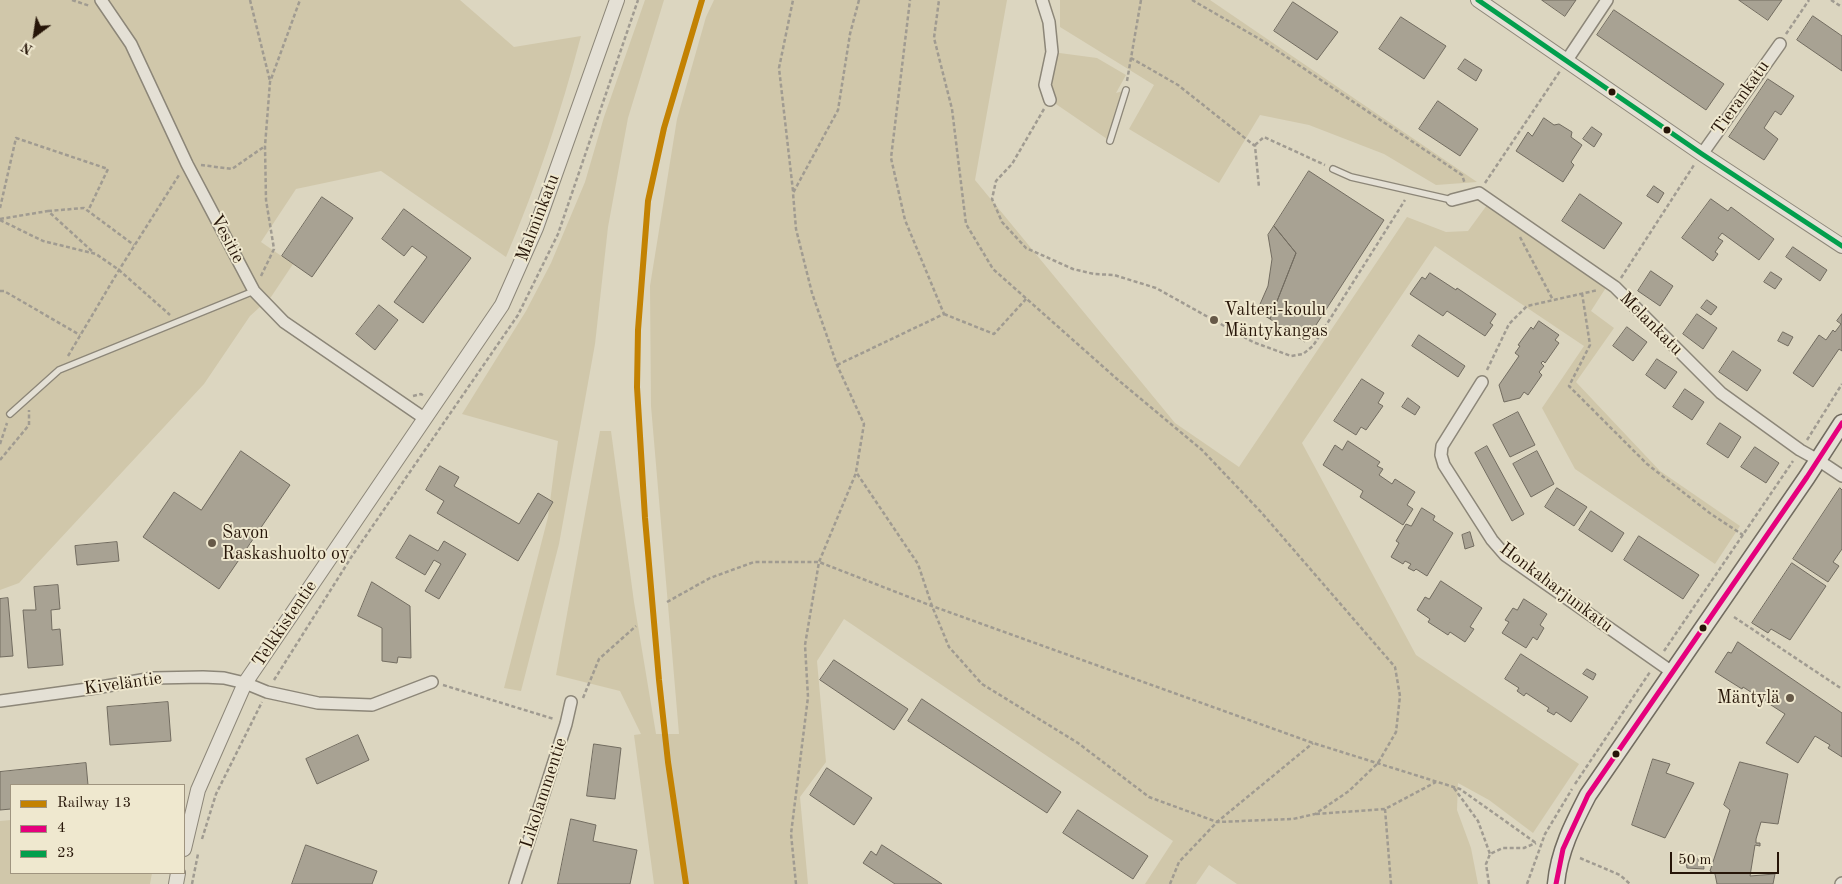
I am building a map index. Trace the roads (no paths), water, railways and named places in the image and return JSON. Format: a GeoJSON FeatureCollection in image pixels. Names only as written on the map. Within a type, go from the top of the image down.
{"type":"FeatureCollection","features":[{"type":"Feature","properties":{"kind":"main road"},"geometry":{"type":"LineString","coordinates":[[1556,884],[1563,848],[1588,796],[1842,423]]}},
{"type":"Feature","properties":{"kind":"street","name":"Vesitie"},"geometry":{"type":"LineString","coordinates":[[101,0],[132,44],[187,164],[254,291],[284,322],[424,418]]}},
{"type":"Feature","properties":{"kind":"street","name":"Malminkatu"},"geometry":{"type":"LineString","coordinates":[[424,418],[502,304],[536,228],[617,0]]}},
{"type":"Feature","properties":{"kind":"street"},"geometry":{"type":"LineString","coordinates":[[1042,0],[1049,22],[1052,52],[1046,85],[1050,100]]}},
{"type":"Feature","properties":{"kind":"street"},"geometry":{"type":"LineString","coordinates":[[1478,0],[1702,154],[1842,246]]}},
{"type":"Feature","properties":{"kind":"street"},"geometry":{"type":"LineString","coordinates":[[1567,60],[1607,0]]}},
{"type":"Feature","properties":{"kind":"street","name":"Tierankatu"},"geometry":{"type":"LineString","coordinates":[[1702,154],[1780,44]]}},
{"type":"Feature","properties":{"kind":"street","name":"Melankatu"},"geometry":{"type":"LineString","coordinates":[[1452,200],[1474,194],[1614,287],[1721,393],[1800,450],[1842,476]]}},
{"type":"Feature","properties":{"kind":"street","name":"Honkaharjunkatu"},"geometry":{"type":"LineString","coordinates":[[1482,382],[1442,446],[1441,455],[1444,464],[1492,540],[1505,555],[1672,672]]}},
{"type":"Feature","properties":{"kind":"street","name":"Telkkistentie"},"geometry":{"type":"LineString","coordinates":[[185,845],[198,790],[246,683],[424,418]]}},
{"type":"Feature","properties":{"kind":"street","name":"Kiveläntie"},"geometry":{"type":"LineString","coordinates":[[0,701],[153,678],[224,678],[246,683],[267,692],[318,703],[372,705],[432,682]]}},
{"type":"Feature","properties":{"kind":"street","name":"Likolammentie"},"geometry":{"type":"LineString","coordinates":[[515,884],[566,724],[570,702]]}},
{"type":"Feature","properties":{"kind":"lane"},"geometry":{"type":"LineString","coordinates":[[1110,141],[1126,90]]}},
{"type":"Feature","properties":{"kind":"lane"},"geometry":{"type":"LineString","coordinates":[[1333,169],[1351,177],[1452,200]]}},
{"type":"Feature","properties":{"kind":"lane"},"geometry":{"type":"LineString","coordinates":[[10,414],[59,370],[254,291]]}},
{"type":"Feature","properties":{"kind":"rail line","name":"13"},"geometry":{"type":"LineString","coordinates":[[686,884],[668,762],[659,680],[645,518],[637,387],[638,330],[648,201],[664,128],[702,0]]}},
{"type":"Feature","properties":{"kind":"place","name":"Valteri-koulu Mäntykangas"},"geometry":{"type":"Point","coordinates":[1214,320]}},
{"type":"Feature","properties":{"kind":"place","name":"Savon Raskashuolto oy"},"geometry":{"type":"Point","coordinates":[212,543]}},
{"type":"Feature","properties":{"kind":"place","name":"Mäntylä"},"geometry":{"type":"Point","coordinates":[1790,698]}}]}
